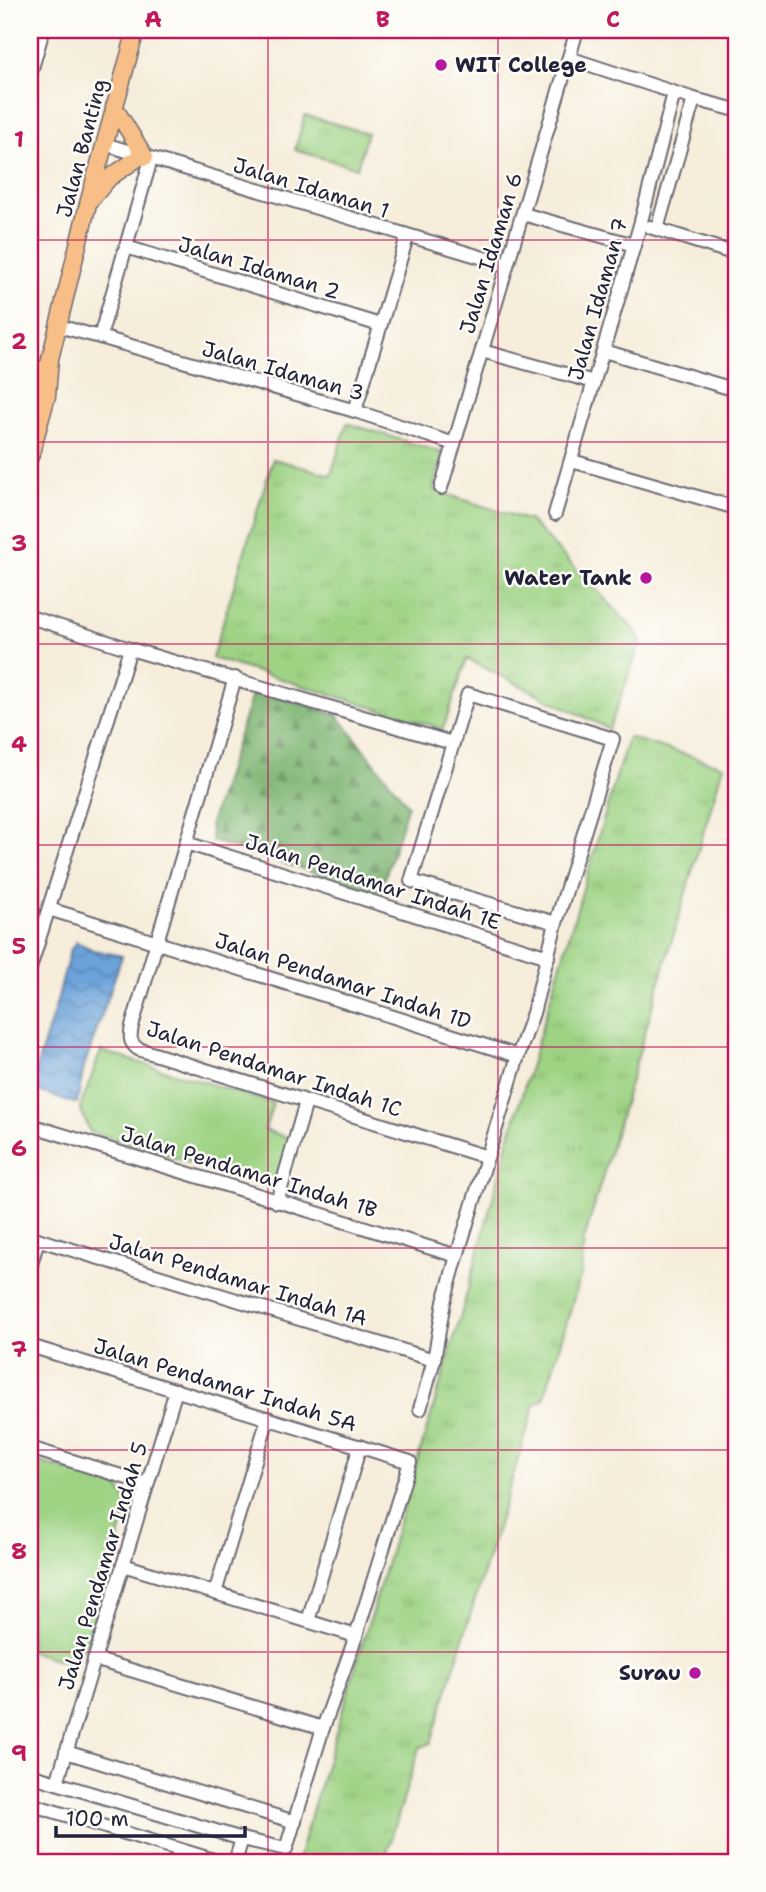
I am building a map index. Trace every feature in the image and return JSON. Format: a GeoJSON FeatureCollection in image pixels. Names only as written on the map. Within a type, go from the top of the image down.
{"type":"FeatureCollection","features":[{"type":"Feature","properties":{"kind":"main road","name":"Jalan Banting"},"geometry":{"type":"LineString","coordinates":[[30,457],[47,396],[50,359],[88,204],[136,30]]}},
{"type":"Feature","properties":{"kind":"main road"},"geometry":{"type":"LineString","coordinates":[[88,204],[108,178],[146,157],[114,107]]}},
{"type":"Feature","properties":{"kind":"main road","name":"Jalan Banting"},"geometry":{"type":"LineString","coordinates":[[30,402],[50,359]]}},
{"type":"Feature","properties":{"kind":"street"},"geometry":{"type":"LineString","coordinates":[[30,75],[43,30]]}},
{"type":"Feature","properties":{"kind":"street","name":"Jalan Idaman 6"},"geometry":{"type":"LineString","coordinates":[[441,488],[577,30]]}},
{"type":"Feature","properties":{"kind":"street"},"geometry":{"type":"LineString","coordinates":[[569,58],[674,93],[736,110]]}},
{"type":"Feature","properties":{"kind":"street","name":"Jalan Idaman 7"},"geometry":{"type":"LineString","coordinates":[[555,514],[640,225],[674,93]]}},
{"type":"Feature","properties":{"kind":"street","name":"Jalan Idaman 7"},"geometry":{"type":"LineString","coordinates":[[657,229],[694,99]]}},
{"type":"Feature","properties":{"kind":"street","name":"Jalan Idaman 1"},"geometry":{"type":"LineString","coordinates":[[104,144],[506,265]]}},
{"type":"Feature","properties":{"kind":"street"},"geometry":{"type":"LineString","coordinates":[[100,337],[126,247],[146,157]]}},
{"type":"Feature","properties":{"kind":"street"},"geometry":{"type":"LineString","coordinates":[[523,214],[634,245]]}},
{"type":"Feature","properties":{"kind":"street"},"geometry":{"type":"LineString","coordinates":[[640,225],[736,254]]}},
{"type":"Feature","properties":{"kind":"street"},"geometry":{"type":"LineString","coordinates":[[355,411],[407,237]]}},
{"type":"Feature","properties":{"kind":"street","name":"Jalan Idaman 2"},"geometry":{"type":"LineString","coordinates":[[126,247],[380,326]]}},
{"type":"Feature","properties":{"kind":"street","name":"Jalan Idaman 3"},"geometry":{"type":"LineString","coordinates":[[58,326],[355,411],[454,444]]}},
{"type":"Feature","properties":{"kind":"street"},"geometry":{"type":"LineString","coordinates":[[482,351],[594,382]]}},
{"type":"Feature","properties":{"kind":"street"},"geometry":{"type":"LineString","coordinates":[[604,351],[736,390]]}},
{"type":"Feature","properties":{"kind":"street"},"geometry":{"type":"LineString","coordinates":[[572,461],[736,509]]}},
{"type":"Feature","properties":{"kind":"street"},"geometry":{"type":"LineString","coordinates":[[30,617],[452,743]]}},
{"type":"Feature","properties":{"kind":"street"},"geometry":{"type":"LineString","coordinates":[[30,968],[130,649]]}},
{"type":"Feature","properties":{"kind":"street","name":"Jalan Pendamar Indah 1C"},"geometry":{"type":"LineString","coordinates":[[235,678],[132,1026],[132,1044],[138,1049],[487,1157]]}},
{"type":"Feature","properties":{"kind":"street"},"geometry":{"type":"LineString","coordinates":[[420,1409],[457,1256],[533,1013],[556,923],[613,738],[468,694],[411,881],[556,923]]}},
{"type":"Feature","properties":{"kind":"street","name":"Jalan Pendamar Indah 1E"},"geometry":{"type":"LineString","coordinates":[[186,843],[548,957]]}},
{"type":"Feature","properties":{"kind":"street","name":"Jalan Pendamar Indah 1D"},"geometry":{"type":"LineString","coordinates":[[49,909],[518,1056]]}},
{"type":"Feature","properties":{"kind":"street"},"geometry":{"type":"LineString","coordinates":[[277,1202],[306,1102]]}},
{"type":"Feature","properties":{"kind":"street","name":"Jalan Pendamar Indah 1B"},"geometry":{"type":"LineString","coordinates":[[30,1125],[457,1256]]}},
{"type":"Feature","properties":{"kind":"street"},"geometry":{"type":"LineString","coordinates":[[30,1268],[34,1238]]}},
{"type":"Feature","properties":{"kind":"street","name":"Jalan Pendamar Indah 1A"},"geometry":{"type":"LineString","coordinates":[[34,1238],[434,1360]]}},
{"type":"Feature","properties":{"kind":"street","name":"Jalan Pendamar Indah 5A"},"geometry":{"type":"LineString","coordinates":[[30,1346],[410,1462],[356,1636]]}},
{"type":"Feature","properties":{"kind":"street","name":"Jalan Pendamar Indah 5"},"geometry":{"type":"LineString","coordinates":[[57,1783],[176,1390]]}},
{"type":"Feature","properties":{"kind":"street"},"geometry":{"type":"LineString","coordinates":[[215,1593],[268,1418]]}},
{"type":"Feature","properties":{"kind":"street"},"geometry":{"type":"LineString","coordinates":[[308,1621],[360,1446]]}},
{"type":"Feature","properties":{"kind":"street"},"geometry":{"type":"LineString","coordinates":[[30,1448],[147,1484]]}},
{"type":"Feature","properties":{"kind":"street"},"geometry":{"type":"LineString","coordinates":[[30,1775],[242,1839],[286,1849],[323,1728],[356,1636],[123,1565]]}},
{"type":"Feature","properties":{"kind":"street"},"geometry":{"type":"LineString","coordinates":[[94,1659],[323,1728]]}},
{"type":"Feature","properties":{"kind":"street"},"geometry":{"type":"LineString","coordinates":[[66,1752],[295,1822]]}},
{"type":"Feature","properties":{"kind":"street"},"geometry":{"type":"LineString","coordinates":[[30,1804],[220,1862]]}},
{"type":"Feature","properties":{"kind":"street"},"geometry":{"type":"LineString","coordinates":[[235,1862],[242,1839]]}},
{"type":"Feature","properties":{"kind":"green space"},"geometry":{"type":"Polygon","coordinates":[[[305,115],[367,133],[357,168],[295,150],[305,115]]]}},
{"type":"Feature","properties":{"kind":"green space"},"geometry":{"type":"Polygon","coordinates":[[[347,423],[443,453],[433,490],[530,521],[636,631],[641,641],[609,729],[467,659],[443,729],[212,658],[273,459],[331,475],[347,423]]]}},
{"type":"Feature","properties":{"kind":"green space"},"geometry":{"type":"Polygon","coordinates":[[[254,689],[337,715],[408,805],[380,893],[212,841],[210,824],[254,689]]]}},
{"type":"Feature","properties":{"kind":"green space"},"geometry":{"type":"Polygon","coordinates":[[[628,737],[723,766],[584,1240],[581,1274],[544,1398],[535,1404],[431,1743],[419,1748],[384,1862],[297,1862],[461,1315],[510,1135],[628,737]]]}},
{"type":"Feature","properties":{"kind":"green space"},"geometry":{"type":"Polygon","coordinates":[[[101,1051],[273,1103],[265,1130],[292,1139],[277,1189],[90,1132],[80,1108],[101,1051]]]}},
{"type":"Feature","properties":{"kind":"green space"},"geometry":{"type":"Polygon","coordinates":[[[30,1459],[118,1486],[129,1504],[85,1647],[64,1662],[30,1651],[30,1459]]]}},
{"type":"Feature","properties":{"kind":"water"},"geometry":{"type":"Polygon","coordinates":[[[76,942],[94,950],[122,956],[84,1067],[77,1103],[30,1088],[70,951],[76,942]]]}},
{"type":"Feature","properties":{"kind":"place","name":"WIT College"},"geometry":{"type":"Point","coordinates":[441,65]}},
{"type":"Feature","properties":{"kind":"place","name":"Water Tank"},"geometry":{"type":"Point","coordinates":[646,578]}},
{"type":"Feature","properties":{"kind":"place","name":"Surau"},"geometry":{"type":"Point","coordinates":[695,1673]}}]}
